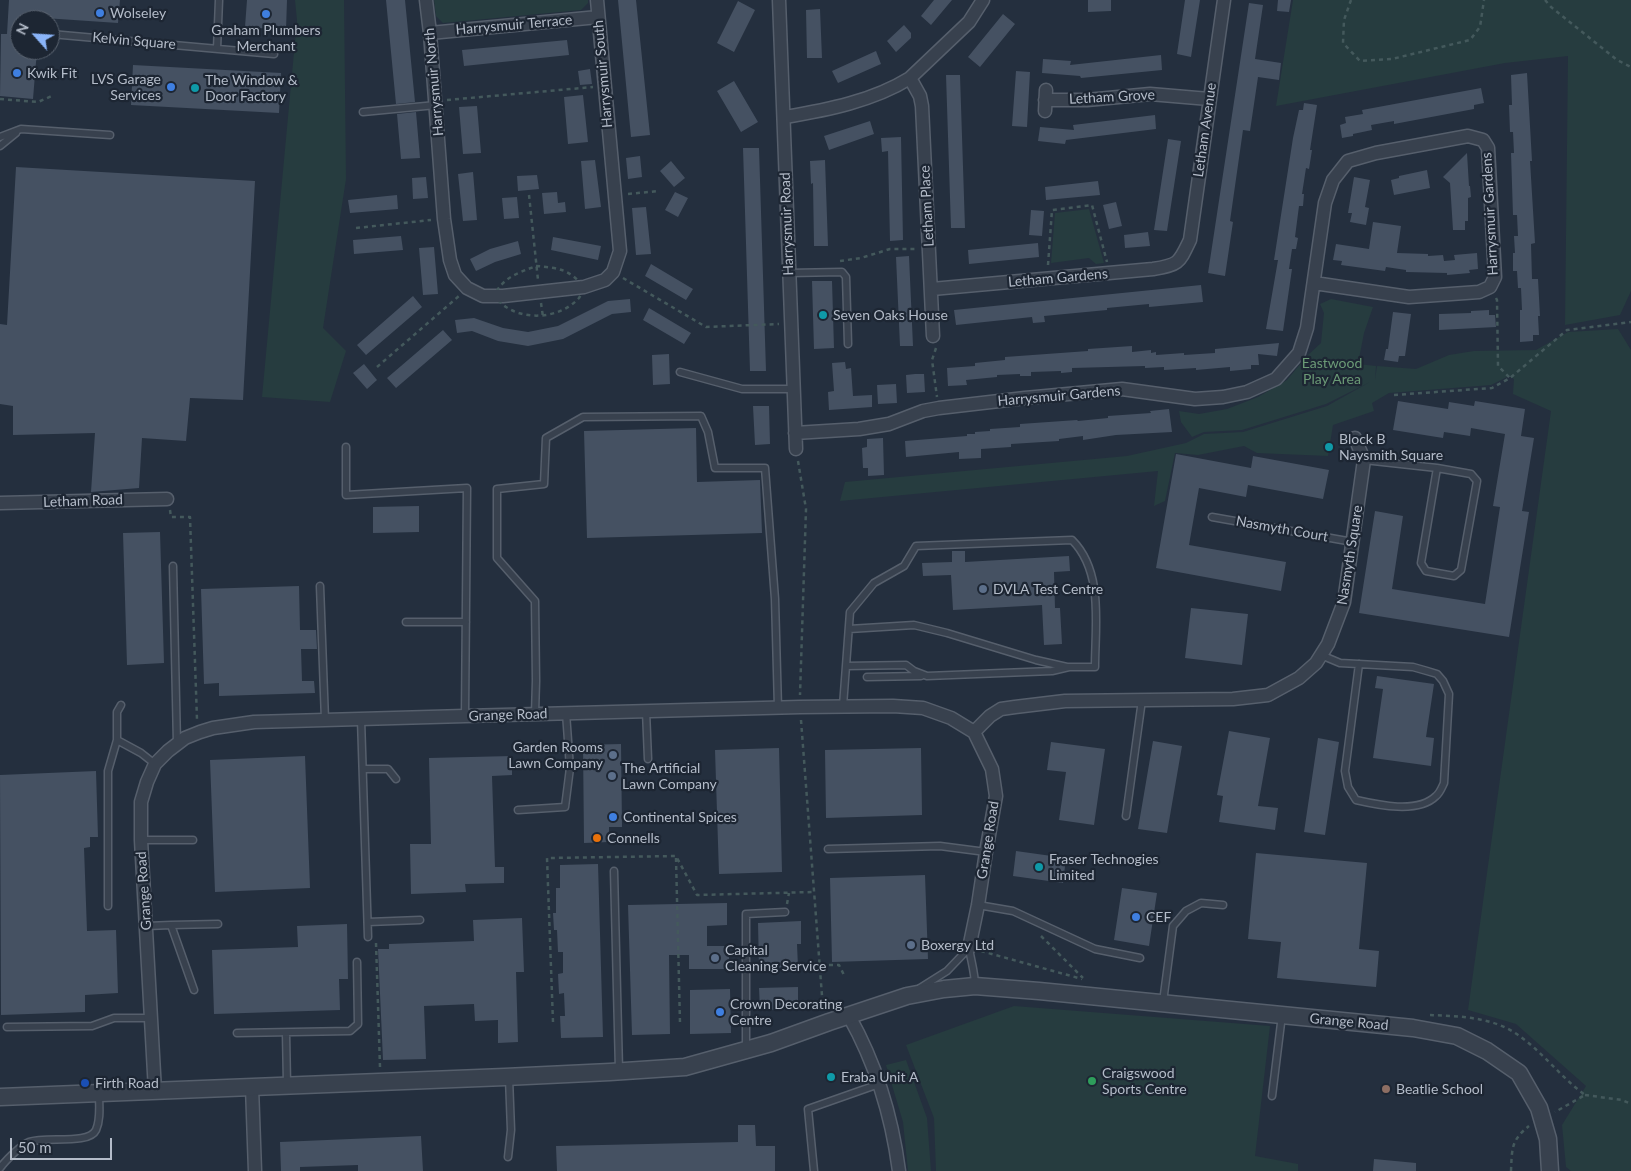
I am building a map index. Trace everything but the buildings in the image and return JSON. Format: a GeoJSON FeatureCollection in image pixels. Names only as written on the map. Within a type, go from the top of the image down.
{"type":"FeatureCollection","features":[{"type":"Feature","properties":{"kind":"street","name":"Harrysmuir North"},"geometry":{"type":"LineString","coordinates":[[426,0],[436,103],[444,219],[450,260],[455,276],[467,288]]}},
{"type":"Feature","properties":{"kind":"street","name":"Harrysmuir South"},"geometry":{"type":"LineString","coordinates":[[597,0],[609,149],[620,252],[613,272]]}},
{"type":"Feature","properties":{"kind":"street","name":"Harrysmuir Road"},"geometry":{"type":"LineString","coordinates":[[779,0],[785,117],[796,449]]}},
{"type":"Feature","properties":{"kind":"street"},"geometry":{"type":"LineString","coordinates":[[785,117],[822,111],[863,99],[902,83],[910,78],[969,22],[983,0]]}},
{"type":"Feature","properties":{"kind":"street","name":"Letham Avenue"},"geometry":{"type":"LineString","coordinates":[[1182,257],[1190,240],[1224,0]]}},
{"type":"Feature","properties":{"kind":"street","name":"Harrysmuir Terrace"},"geometry":{"type":"LineString","coordinates":[[430,33],[598,17]]}},
{"type":"Feature","properties":{"kind":"street","name":"Letham Place"},"geometry":{"type":"LineString","coordinates":[[910,78],[920,96],[922,106],[933,336]]}},
{"type":"Feature","properties":{"kind":"street","name":"Letham Grove"},"geometry":{"type":"LineString","coordinates":[[1045,100],[1087,100],[1150,94],[1209,98]]}},
{"type":"Feature","properties":{"kind":"street","name":"Harrysmuir Gardens"},"geometry":{"type":"LineString","coordinates":[[795,433],[859,429],[889,424],[923,411],[939,408],[1122,389],[1195,399],[1223,397],[1247,392],[1276,379],[1300,353],[1308,328],[1314,283],[1325,204],[1333,180],[1348,161],[1376,153],[1468,136],[1483,140],[1488,148],[1495,277],[1490,287],[1479,292],[1409,297],[1314,283]]}},
{"type":"Feature","properties":{"kind":"street","name":"Letham Gardens"},"geometry":{"type":"LineString","coordinates":[[932,289],[1171,266],[1182,257]]}},
{"type":"Feature","properties":{"kind":"street"},"geometry":{"type":"LineString","coordinates":[[467,288],[483,296],[540,292],[584,287],[605,280],[613,272]]}},
{"type":"Feature","properties":{"kind":"street","name":"Nasmyth Square"},"geometry":{"type":"LineString","coordinates":[[974,732],[990,716],[1001,709],[1065,701],[1233,699],[1268,695],[1299,678],[1316,663],[1328,644],[1344,602],[1364,460],[1356,438]]}},
{"type":"Feature","properties":{"kind":"street","name":"Letham Road"},"geometry":{"type":"LineString","coordinates":[[0,503],[167,499]]}},
{"type":"Feature","properties":{"kind":"street","name":"Grange Road"},"geometry":{"type":"LineString","coordinates":[[155,1091],[141,840],[141,802],[155,764],[184,738],[200,732],[254,722],[843,706],[923,708],[951,718],[974,732],[992,769],[996,796],[969,948]]}},
{"type":"Feature","properties":{"kind":"street","name":"Grange Road"},"geometry":{"type":"LineString","coordinates":[[0,1097],[509,1077],[619,1072],[686,1066],[771,1044],[907,996],[944,989],[975,986],[1413,1028],[1457,1036],[1487,1051],[1518,1073],[1539,1108],[1548,1139],[1550,1171]]}},
{"type":"Feature","properties":{"kind":"street"},"geometry":{"type":"LineString","coordinates":[[849,1016],[862,1039],[879,1084],[895,1140],[898,1171]]}},
{"type":"Feature","properties":{"kind":"street"},"geometry":{"type":"LineString","coordinates":[[252,1087],[255,1171]]}},
{"type":"Feature","properties":{"kind":"lane"},"geometry":{"type":"LineString","coordinates":[[218,49],[219,0]]}},
{"type":"Feature","properties":{"kind":"lane","name":"Kelvin Square"},"geometry":{"type":"LineString","coordinates":[[60,35],[274,54]]}},
{"type":"Feature","properties":{"kind":"lane"},"geometry":{"type":"LineString","coordinates":[[363,112],[436,103]]}},
{"type":"Feature","properties":{"kind":"lane"},"geometry":{"type":"LineString","coordinates":[[0,137],[21,129],[110,135]]}},
{"type":"Feature","properties":{"kind":"lane"},"geometry":{"type":"LineString","coordinates":[[0,146],[21,129]]}},
{"type":"Feature","properties":{"kind":"lane"},"geometry":{"type":"LineString","coordinates":[[789,273],[842,272],[846,277],[848,344]]}},
{"type":"Feature","properties":{"kind":"lane"},"geometry":{"type":"LineString","coordinates":[[680,372],[742,389],[793,389]]}},
{"type":"Feature","properties":{"kind":"lane"},"geometry":{"type":"LineString","coordinates":[[535,714],[535,602],[497,558],[497,489],[544,484],[546,438],[583,417],[701,416],[708,432],[715,468],[765,468],[775,599],[778,708]]}},
{"type":"Feature","properties":{"kind":"lane"},"geometry":{"type":"LineString","coordinates":[[346,447],[346,495],[467,488],[465,716]]}},
{"type":"Feature","properties":{"kind":"lane"},"geometry":{"type":"LineString","coordinates":[[1364,460],[1437,468],[1471,474],[1477,481],[1461,570],[1454,576],[1426,571],[1421,563],[1437,468]]}},
{"type":"Feature","properties":{"kind":"lane","name":"Nasmyth Court"},"geometry":{"type":"LineString","coordinates":[[1212,517],[1353,542]]}},
{"type":"Feature","properties":{"kind":"lane"},"geometry":{"type":"LineString","coordinates":[[843,706],[850,612],[874,583],[904,566],[916,546],[1072,540],[1087,560],[1095,595],[1095,667],[1069,667],[1036,660],[914,625],[849,629]]}},
{"type":"Feature","properties":{"kind":"lane"},"geometry":{"type":"LineString","coordinates":[[173,566],[177,744]]}},
{"type":"Feature","properties":{"kind":"lane"},"geometry":{"type":"LineString","coordinates":[[320,586],[325,720]]}},
{"type":"Feature","properties":{"kind":"lane"},"geometry":{"type":"LineString","coordinates":[[406,622],[466,622]]}},
{"type":"Feature","properties":{"kind":"lane"},"geometry":{"type":"LineString","coordinates":[[1321,655],[1340,663],[1359,664],[1413,667],[1437,674],[1444,681],[1449,694],[1444,783],[1437,796],[1426,804],[1408,807],[1379,805],[1356,800],[1348,786],[1345,771],[1359,664]]}},
{"type":"Feature","properties":{"kind":"lane"},"geometry":{"type":"LineString","coordinates":[[846,666],[906,666],[927,676]]}},
{"type":"Feature","properties":{"kind":"lane"},"geometry":{"type":"LineString","coordinates":[[867,677],[1052,671],[1069,667]]}},
{"type":"Feature","properties":{"kind":"lane"},"geometry":{"type":"LineString","coordinates":[[1126,816],[1142,700]]}},
{"type":"Feature","properties":{"kind":"lane"},"geometry":{"type":"LineString","coordinates":[[108,906],[108,771],[118,740],[117,712],[121,705]]}},
{"type":"Feature","properties":{"kind":"lane"},"geometry":{"type":"LineString","coordinates":[[646,711],[648,760]]}},
{"type":"Feature","properties":{"kind":"lane"},"geometry":{"type":"LineString","coordinates":[[518,810],[565,807],[570,768],[566,713]]}},
{"type":"Feature","properties":{"kind":"lane"},"geometry":{"type":"LineString","coordinates":[[362,719],[368,936]]}},
{"type":"Feature","properties":{"kind":"lane"},"geometry":{"type":"LineString","coordinates":[[118,740],[142,753],[155,764]]}},
{"type":"Feature","properties":{"kind":"lane"},"geometry":{"type":"LineString","coordinates":[[363,769],[388,769],[396,779]]}},
{"type":"Feature","properties":{"kind":"lane"},"geometry":{"type":"LineString","coordinates":[[141,840],[194,840]]}},
{"type":"Feature","properties":{"kind":"lane"},"geometry":{"type":"LineString","coordinates":[[828,849],[940,846],[986,852]]}},
{"type":"Feature","properties":{"kind":"lane"},"geometry":{"type":"LineString","coordinates":[[614,871],[619,1072]]}},
{"type":"Feature","properties":{"kind":"lane"},"geometry":{"type":"LineString","coordinates":[[1163,1003],[1173,926],[1186,911],[1201,903],[1223,905]]}},
{"type":"Feature","properties":{"kind":"lane"},"geometry":{"type":"LineString","coordinates":[[978,905],[1013,911],[1095,949],[1140,958]]}},
{"type":"Feature","properties":{"kind":"lane"},"geometry":{"type":"LineString","coordinates":[[746,1050],[746,914],[786,912]]}},
{"type":"Feature","properties":{"kind":"lane"},"geometry":{"type":"LineString","coordinates":[[368,922],[420,920]]}},
{"type":"Feature","properties":{"kind":"lane"},"geometry":{"type":"LineString","coordinates":[[146,926],[218,924]]}},
{"type":"Feature","properties":{"kind":"lane"},"geometry":{"type":"LineString","coordinates":[[171,925],[194,990]]}},
{"type":"Feature","properties":{"kind":"lane","name":"Grange Road"},"geometry":{"type":"LineString","coordinates":[[969,948],[975,971],[975,986]]}},
{"type":"Feature","properties":{"kind":"lane","name":"Grange Road"},"geometry":{"type":"LineString","coordinates":[[907,996],[946,971],[969,948]]}},
{"type":"Feature","properties":{"kind":"lane"},"geometry":{"type":"LineString","coordinates":[[237,1033],[350,1032],[358,1024],[357,962]]}},
{"type":"Feature","properties":{"kind":"lane"},"geometry":{"type":"LineString","coordinates":[[1272,1096],[1282,1015]]}},
{"type":"Feature","properties":{"kind":"lane"},"geometry":{"type":"LineString","coordinates":[[7,1028],[92,1026],[114,1018],[151,1018]]}},
{"type":"Feature","properties":{"kind":"lane"},"geometry":{"type":"LineString","coordinates":[[286,1032],[288,1085]]}},
{"type":"Feature","properties":{"kind":"lane"},"geometry":{"type":"LineString","coordinates":[[508,1157],[511,1130],[509,1077]]}},
{"type":"Feature","properties":{"kind":"lane"},"geometry":{"type":"LineString","coordinates":[[814,1171],[808,1109],[879,1084]]}},
{"type":"Feature","properties":{"kind":"lane"},"geometry":{"type":"LineString","coordinates":[[0,1168],[4,1162],[28,1142],[46,1139],[90,1137],[96,1130],[99,1117],[99,1093]]}},
{"type":"Feature","properties":{"kind":"path"},"geometry":{"type":"LineString","coordinates":[[1351,0],[1344,20],[1343,43],[1360,61],[1392,59],[1470,40],[1480,27],[1484,0]]}},
{"type":"Feature","properties":{"kind":"path"},"geometry":{"type":"LineString","coordinates":[[1545,0],[1551,7],[1617,60],[1631,67]]}},
{"type":"Feature","properties":{"kind":"path"},"geometry":{"type":"LineString","coordinates":[[436,103],[604,86]]}},
{"type":"Feature","properties":{"kind":"path"},"geometry":{"type":"LineString","coordinates":[[0,99],[38,102],[54,95]]}},
{"type":"Feature","properties":{"kind":"path"},"geometry":{"type":"LineString","coordinates":[[614,195],[659,191]]}},
{"type":"Feature","properties":{"kind":"path"},"geometry":{"type":"LineString","coordinates":[[529,196],[540,292]]}},
{"type":"Feature","properties":{"kind":"path"},"geometry":{"type":"LineString","coordinates":[[1047,279],[1052,210],[1084,206],[1092,206],[1110,273]]}},
{"type":"Feature","properties":{"kind":"path"},"geometry":{"type":"LineString","coordinates":[[356,228],[444,219]]}},
{"type":"Feature","properties":{"kind":"path"},"geometry":{"type":"LineString","coordinates":[[834,262],[861,258],[890,249],[930,249]]}},
{"type":"Feature","properties":{"kind":"path"},"geometry":{"type":"LineString","coordinates":[[536,266],[558,268],[577,278],[584,287],[580,297],[564,309],[543,316],[524,314],[506,307],[494,296],[499,286],[514,274],[536,266]]}},
{"type":"Feature","properties":{"kind":"path"},"geometry":{"type":"LineString","coordinates":[[613,272],[706,326],[791,324]]}},
{"type":"Feature","properties":{"kind":"path"},"geometry":{"type":"LineString","coordinates":[[1490,287],[1497,300],[1498,366],[1510,378]]}},
{"type":"Feature","properties":{"kind":"path"},"geometry":{"type":"LineString","coordinates":[[377,367],[467,288]]}},
{"type":"Feature","properties":{"kind":"path"},"geometry":{"type":"LineString","coordinates":[[1394,395],[1492,388],[1510,378],[1567,330],[1631,322]]}},
{"type":"Feature","properties":{"kind":"path"},"geometry":{"type":"LineString","coordinates":[[933,336],[937,344],[932,360],[939,408]]}},
{"type":"Feature","properties":{"kind":"path"},"geometry":{"type":"LineString","coordinates":[[796,449],[806,509],[800,707],[821,965],[822,1006],[829,1022]]}},
{"type":"Feature","properties":{"kind":"path"},"geometry":{"type":"LineString","coordinates":[[167,499],[171,517],[190,517],[197,718],[200,732]]}},
{"type":"Feature","properties":{"kind":"path"},"geometry":{"type":"LineString","coordinates":[[676,856],[697,895],[814,892]]}},
{"type":"Feature","properties":{"kind":"path"},"geometry":{"type":"LineString","coordinates":[[553,1022],[548,858],[676,856]]}},
{"type":"Feature","properties":{"kind":"path"},"geometry":{"type":"LineString","coordinates":[[676,856],[680,1023]]}},
{"type":"Feature","properties":{"kind":"path"},"geometry":{"type":"LineString","coordinates":[[1034,920],[1034,929],[1084,980],[1075,982]]}},
{"type":"Feature","properties":{"kind":"path"},"geometry":{"type":"LineString","coordinates":[[368,936],[376,941],[380,1081]]}},
{"type":"Feature","properties":{"kind":"path"},"geometry":{"type":"LineString","coordinates":[[821,965],[839,965],[844,975]]}},
{"type":"Feature","properties":{"kind":"path"},"geometry":{"type":"LineString","coordinates":[[1585,1095],[1622,1100],[1631,1104]]}},
{"type":"Feature","properties":{"kind":"path"},"geometry":{"type":"LineString","coordinates":[[1511,1171],[1512,1151],[1518,1135],[1534,1122]]}},
{"type":"Feature","properties":{"kind":"green space"},"geometry":{"type":"Polygon","coordinates":[[[295,0],[344,0],[346,179],[323,328],[346,351],[330,402],[262,397],[297,20],[295,0]]]}},
{"type":"Feature","properties":{"kind":"green space"},"geometry":{"type":"Polygon","coordinates":[[[434,0],[588,0],[588,3],[581,10],[443,23],[436,16],[434,0]]]}},
{"type":"Feature","properties":{"kind":"green space"},"geometry":{"type":"Polygon","coordinates":[[[1293,0],[1631,0],[1631,291],[1620,315],[1565,325],[1568,56],[1505,63],[1276,106],[1293,0]]]}},
{"type":"Feature","properties":{"kind":"green space"},"geometry":{"type":"Polygon","coordinates":[[[1089,209],[1104,263],[1096,264],[1089,258],[1051,263],[1055,213],[1089,209]]]}},
{"type":"Feature","properties":{"kind":"green space","name":"Eastwood Play Area"},"geometry":{"type":"Polygon","coordinates":[[[1331,299],[1373,307],[1364,333],[1358,364],[1376,366],[1375,380],[1377,366],[1416,369],[1449,355],[1474,351],[1536,350],[1568,332],[1618,329],[1631,350],[1631,1171],[1571,1171],[1566,1167],[1562,1125],[1586,1086],[1516,1024],[1468,1010],[1551,411],[1513,394],[1514,379],[1509,376],[1491,385],[1389,393],[1372,403],[1374,411],[1333,425],[1328,456],[1257,453],[1244,446],[1198,455],[1175,453],[1165,501],[1154,506],[1158,471],[840,501],[845,482],[1127,456],[1186,443],[1204,434],[1243,432],[1327,406],[1370,382],[1326,404],[1242,430],[1204,432],[1192,437],[1181,422],[1179,411],[1199,414],[1227,409],[1258,397],[1287,380],[1321,343],[1324,313],[1320,304],[1331,299]]]}},
{"type":"Feature","properties":{"kind":"green space","name":"Craigswood Sports Centre"},"geometry":{"type":"Polygon","coordinates":[[[1014,1006],[1270,1026],[1255,1156],[1298,1164],[1298,1171],[936,1171],[934,1118],[906,1045],[1014,1006]]]}},
{"type":"Feature","properties":{"kind":"green space"},"geometry":{"type":"Polygon","coordinates":[[[906,1060],[927,1118],[931,1171],[908,1171],[903,1122],[886,1065],[906,1060]]]}},
{"type":"Feature","properties":{"kind":"place","name":"Wolseley"},"geometry":{"type":"Point","coordinates":[100,13]}},
{"type":"Feature","properties":{"kind":"place","name":"Graham Plumbers Merchant"},"geometry":{"type":"Point","coordinates":[266,14]}},
{"type":"Feature","properties":{"kind":"place","name":"Kwik Fit"},"geometry":{"type":"Point","coordinates":[17,73]}},
{"type":"Feature","properties":{"kind":"place","name":"LVS Garage Services"},"geometry":{"type":"Point","coordinates":[171,87]}},
{"type":"Feature","properties":{"kind":"place","name":"The Window & Door Factory"},"geometry":{"type":"Point","coordinates":[195,88]}},
{"type":"Feature","properties":{"kind":"place","name":"Seven Oaks House"},"geometry":{"type":"Point","coordinates":[823,315]}},
{"type":"Feature","properties":{"kind":"place","name":"Block B Naysmith Square"},"geometry":{"type":"Point","coordinates":[1329,447]}},
{"type":"Feature","properties":{"kind":"place","name":"DVLA Test Centre"},"geometry":{"type":"Point","coordinates":[983,589]}},
{"type":"Feature","properties":{"kind":"place","name":"Garden Rooms Lawn Company"},"geometry":{"type":"Point","coordinates":[613,755]}},
{"type":"Feature","properties":{"kind":"place","name":"The Artificial Lawn Company"},"geometry":{"type":"Point","coordinates":[612,776]}},
{"type":"Feature","properties":{"kind":"place","name":"Continental Spices"},"geometry":{"type":"Point","coordinates":[613,817]}},
{"type":"Feature","properties":{"kind":"place","name":"Connells"},"geometry":{"type":"Point","coordinates":[597,838]}},
{"type":"Feature","properties":{"kind":"place","name":"Fraser Technogies Limited"},"geometry":{"type":"Point","coordinates":[1039,867]}},
{"type":"Feature","properties":{"kind":"place","name":"CEF"},"geometry":{"type":"Point","coordinates":[1136,917]}},
{"type":"Feature","properties":{"kind":"place","name":"Boxergy Ltd"},"geometry":{"type":"Point","coordinates":[911,945]}},
{"type":"Feature","properties":{"kind":"place","name":"Capital Cleaning Service"},"geometry":{"type":"Point","coordinates":[715,958]}},
{"type":"Feature","properties":{"kind":"place","name":"Crown Decorating Centre"},"geometry":{"type":"Point","coordinates":[720,1012]}},
{"type":"Feature","properties":{"kind":"place","name":"Eraba Unit A"},"geometry":{"type":"Point","coordinates":[831,1077]}},
{"type":"Feature","properties":{"kind":"place","name":"Craigswood Sports Centre"},"geometry":{"type":"Point","coordinates":[1092,1081]}},
{"type":"Feature","properties":{"kind":"place","name":"Firth Road"},"geometry":{"type":"Point","coordinates":[85,1083]}},
{"type":"Feature","properties":{"kind":"place","name":"Beatlie School"},"geometry":{"type":"Point","coordinates":[1386,1089]}}]}
